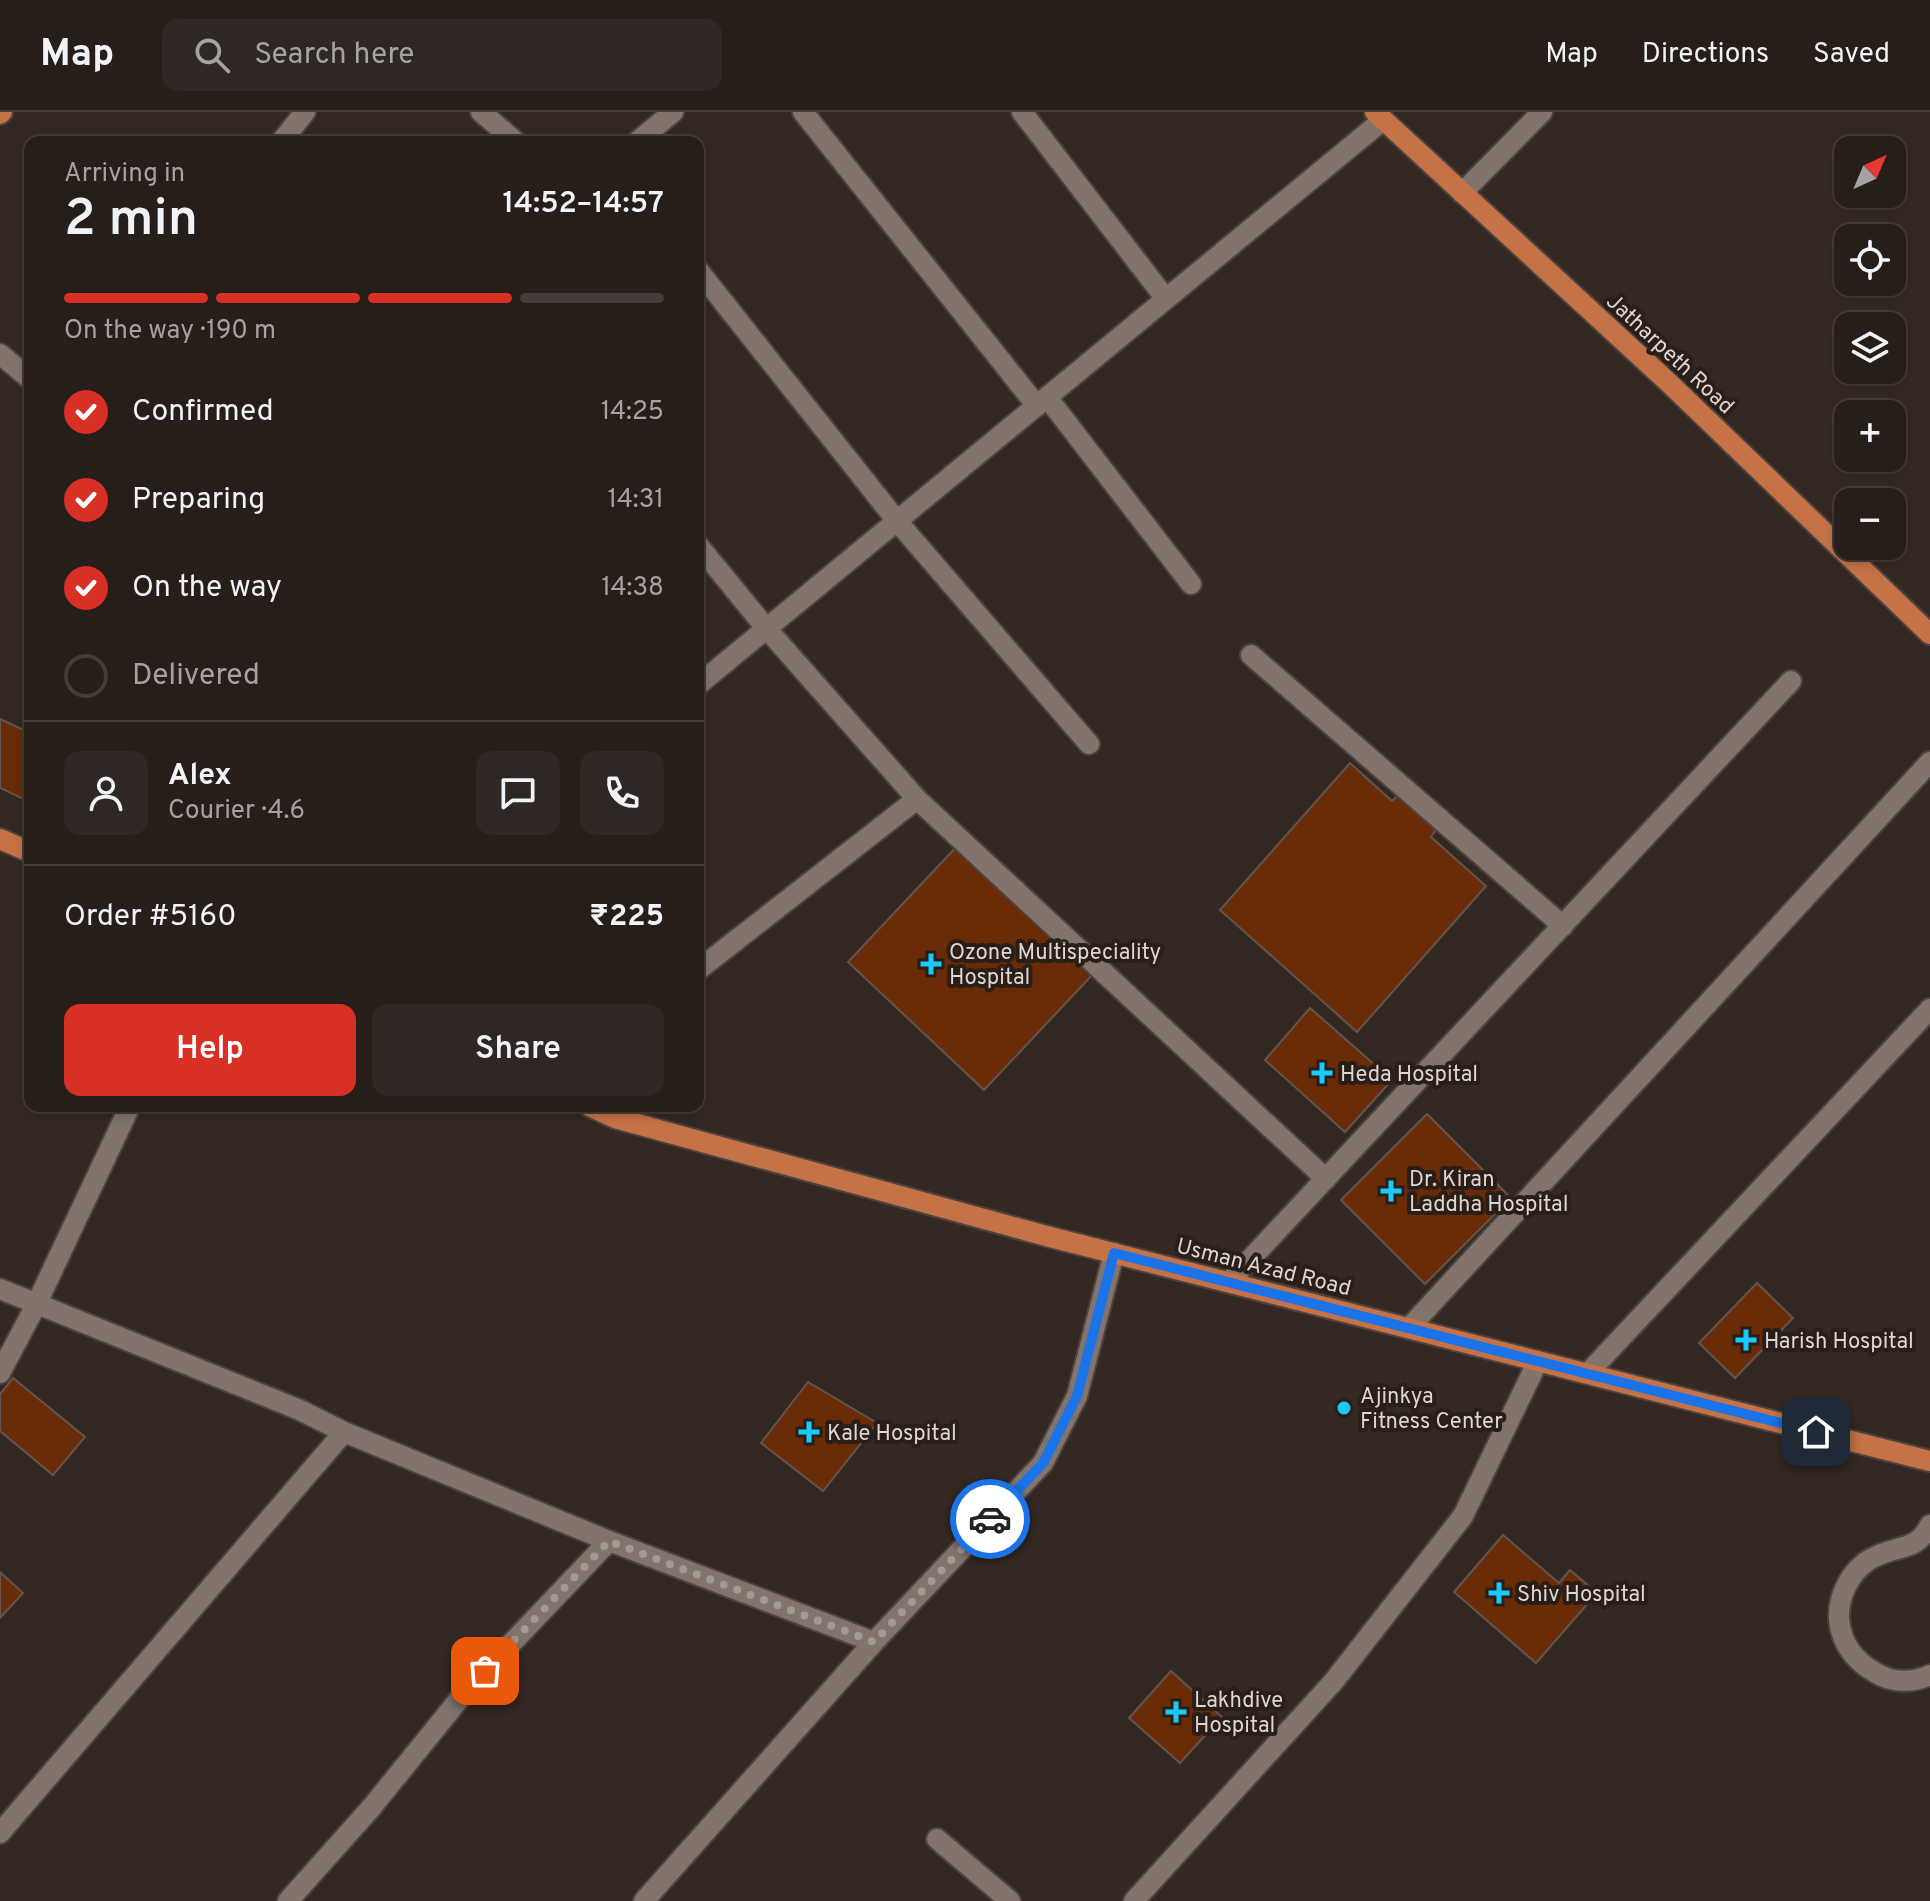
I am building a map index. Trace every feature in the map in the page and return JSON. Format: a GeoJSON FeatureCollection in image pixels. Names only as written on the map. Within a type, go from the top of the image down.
{"type":"FeatureCollection","features":[{"type":"Feature","properties":{"kind":"main road","name":"Jatharpeth Road"},"geometry":{"type":"LineString","coordinates":[[1379,116],[1668,382],[1930,634]]}},
{"type":"Feature","properties":{"kind":"main road"},"geometry":{"type":"LineString","coordinates":[[0,839],[24,849]]}},
{"type":"Feature","properties":{"kind":"main road","name":"Usman Azad Road"},"geometry":{"type":"LineString","coordinates":[[602,1112],[1114,1253],[1930,1461]]}},
{"type":"Feature","properties":{"kind":"street"},"geometry":{"type":"LineString","coordinates":[[286,136],[305,112]]}},
{"type":"Feature","properties":{"kind":"street"},"geometry":{"type":"LineString","coordinates":[[481,112],[509,136]]}},
{"type":"Feature","properties":{"kind":"street"},"geometry":{"type":"LineString","coordinates":[[644,136],[673,112]]}},
{"type":"Feature","properties":{"kind":"street"},"geometry":{"type":"LineString","coordinates":[[803,112],[1191,584]]}},
{"type":"Feature","properties":{"kind":"street"},"geometry":{"type":"LineString","coordinates":[[1022,112],[1166,299]]}},
{"type":"Feature","properties":{"kind":"street"},"geometry":{"type":"LineString","coordinates":[[1462,193],[1542,112]]}},
{"type":"Feature","properties":{"kind":"street"},"geometry":{"type":"LineString","coordinates":[[704,680],[1166,299],[1379,116]]}},
{"type":"Feature","properties":{"kind":"street"},"geometry":{"type":"LineString","coordinates":[[704,278],[897,521],[1089,744]]}},
{"type":"Feature","properties":{"kind":"street"},"geometry":{"type":"LineString","coordinates":[[0,354],[24,374]]}},
{"type":"Feature","properties":{"kind":"street"},"geometry":{"type":"LineString","coordinates":[[704,552],[766,628],[917,799],[1326,1179]]}},
{"type":"Feature","properties":{"kind":"street"},"geometry":{"type":"LineString","coordinates":[[1251,655],[1563,926]]}},
{"type":"Feature","properties":{"kind":"street"},"geometry":{"type":"LineString","coordinates":[[1229,1282],[1791,681]]}},
{"type":"Feature","properties":{"kind":"street"},"geometry":{"type":"LineString","coordinates":[[1409,1328],[1930,762]]}},
{"type":"Feature","properties":{"kind":"street"},"geometry":{"type":"LineString","coordinates":[[704,965],[917,799]]}},
{"type":"Feature","properties":{"kind":"street"},"geometry":{"type":"LineString","coordinates":[[1588,1373],[1930,1009]]}},
{"type":"Feature","properties":{"kind":"street"},"geometry":{"type":"LineString","coordinates":[[0,1373],[36,1305],[127,1112]]}},
{"type":"Feature","properties":{"kind":"street"},"geometry":{"type":"LineString","coordinates":[[644,1901],[874,1642],[1043,1463],[1077,1396],[1114,1253]]}},
{"type":"Feature","properties":{"kind":"street"},"geometry":{"type":"LineString","coordinates":[[0,1289],[300,1410],[344,1432],[609,1541],[874,1642]]}},
{"type":"Feature","properties":{"kind":"street"},"geometry":{"type":"LineString","coordinates":[[1134,1901],[1334,1681],[1463,1516],[1538,1361]]}},
{"type":"Feature","properties":{"kind":"street"},"geometry":{"type":"LineString","coordinates":[[0,1833],[344,1432]]}},
{"type":"Feature","properties":{"kind":"street"},"geometry":{"type":"LineString","coordinates":[[1930,1525],[1914,1545],[1876,1556],[1858,1568],[1845,1586],[1839,1608],[1840,1630],[1849,1650],[1864,1667],[1883,1678],[1905,1681],[1930,1675]]}},
{"type":"Feature","properties":{"kind":"street"},"geometry":{"type":"LineString","coordinates":[[288,1901],[371,1808],[465,1692],[609,1541]]}},
{"type":"Feature","properties":{"kind":"street"},"geometry":{"type":"LineString","coordinates":[[937,1839],[1010,1901]]}},
{"type":"Feature","properties":{"kind":"building"},"geometry":{"type":"Polygon","coordinates":[[[0,719],[24,730],[24,799],[0,788],[0,719]]]}},
{"type":"Feature","properties":{"kind":"building"},"geometry":{"type":"Polygon","coordinates":[[[1350,763],[1392,801],[1397,796],[1436,830],[1431,837],[1486,886],[1357,1032],[1220,910],[1350,763]]]}},
{"type":"Feature","properties":{"kind":"building"},"geometry":{"type":"Polygon","coordinates":[[[959,844],[1095,972],[984,1090],[848,962],[959,844]]]}},
{"type":"Feature","properties":{"kind":"building"},"geometry":{"type":"Polygon","coordinates":[[[1310,1008],[1392,1080],[1345,1132],[1265,1060],[1310,1008]]]}},
{"type":"Feature","properties":{"kind":"building"},"geometry":{"type":"Polygon","coordinates":[[[1427,1114],[1511,1198],[1425,1284],[1341,1200],[1427,1114]]]}},
{"type":"Feature","properties":{"kind":"building"},"geometry":{"type":"Polygon","coordinates":[[[1757,1283],[1793,1318],[1735,1378],[1699,1343],[1757,1283]]]}},
{"type":"Feature","properties":{"kind":"building"},"geometry":{"type":"Polygon","coordinates":[[[13,1378],[85,1437],[53,1475],[0,1431],[0,1394],[13,1378]]]}},
{"type":"Feature","properties":{"kind":"building"},"geometry":{"type":"Polygon","coordinates":[[[808,1382],[877,1423],[823,1491],[761,1443],[808,1382]]]}},
{"type":"Feature","properties":{"kind":"building"},"geometry":{"type":"Polygon","coordinates":[[[1503,1535],[1559,1583],[1570,1570],[1597,1593],[1536,1663],[1454,1592],[1503,1535]]]}},
{"type":"Feature","properties":{"kind":"building"},"geometry":{"type":"Polygon","coordinates":[[[0,1572],[23,1593],[0,1618],[0,1572]]]}},
{"type":"Feature","properties":{"kind":"building"},"geometry":{"type":"Polygon","coordinates":[[[1171,1671],[1222,1717],[1180,1763],[1129,1718],[1171,1671]]]}},
{"type":"Feature","properties":{"kind":"way so far"},"geometry":{"type":"LineString","coordinates":[[485,1671],[609,1541],[874,1642],[990,1519]]}},
{"type":"Feature","properties":{"kind":"place","name":"Ozone Multispeciality Hospital"},"geometry":{"type":"Point","coordinates":[931,964]}},
{"type":"Feature","properties":{"kind":"place","name":"Heda Hospital"},"geometry":{"type":"Point","coordinates":[1322,1073]}},
{"type":"Feature","properties":{"kind":"place","name":"Dr. Kiran Laddha Hospital"},"geometry":{"type":"Point","coordinates":[1391,1191]}},
{"type":"Feature","properties":{"kind":"place","name":"Harish Hospital"},"geometry":{"type":"Point","coordinates":[1746,1340]}},
{"type":"Feature","properties":{"kind":"place","name":"Ajinkya Fitness Center"},"geometry":{"type":"Point","coordinates":[1344,1408]}},
{"type":"Feature","properties":{"kind":"place","name":"Kale Hospital"},"geometry":{"type":"Point","coordinates":[809,1432]}},
{"type":"Feature","properties":{"kind":"place","name":"Shiv Hospital"},"geometry":{"type":"Point","coordinates":[1499,1593]}},
{"type":"Feature","properties":{"kind":"place","name":"Lakhdive Hospital"},"geometry":{"type":"Point","coordinates":[1176,1712]}},
{"type":"Feature","properties":{"kind":"route"},"geometry":{"type":"LineString","coordinates":[[990,1519],[1043,1463],[1077,1396],[1114,1253],[1816,1432]]}}]}
